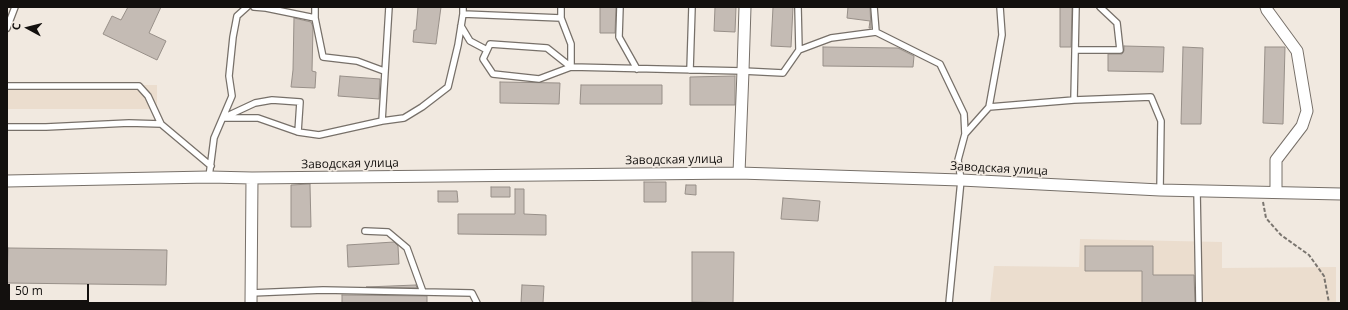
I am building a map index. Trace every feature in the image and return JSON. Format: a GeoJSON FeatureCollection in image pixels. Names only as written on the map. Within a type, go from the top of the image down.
{"type":"FeatureCollection","features":[{"type":"Feature","properties":{"kind":"street"},"geometry":{"type":"LineString","coordinates":[[739,173],[744,7]]}},
{"type":"Feature","properties":{"kind":"street"},"geometry":{"type":"LineString","coordinates":[[1266,7],[1297,51],[1307,110],[1302,126],[1276,160],[1276,192]]}},
{"type":"Feature","properties":{"kind":"street","name":"Заводская улица"},"geometry":{"type":"LineString","coordinates":[[7,181],[209,177],[252,178],[739,173],[961,180],[1160,190],[1341,194]]}},
{"type":"Feature","properties":{"kind":"street"},"geometry":{"type":"LineString","coordinates":[[251,298],[252,178]]}},
{"type":"Feature","properties":{"kind":"lane"},"geometry":{"type":"LineString","coordinates":[[7,28],[15,7]]}},
{"type":"Feature","properties":{"kind":"lane"},"geometry":{"type":"LineString","coordinates":[[209,177],[214,138],[232,96],[229,76],[237,16],[247,7]]}},
{"type":"Feature","properties":{"kind":"lane"},"geometry":{"type":"LineString","coordinates":[[254,7],[315,18]]}},
{"type":"Feature","properties":{"kind":"lane"},"geometry":{"type":"LineString","coordinates":[[315,7],[315,18],[323,57],[357,61],[384,71]]}},
{"type":"Feature","properties":{"kind":"lane"},"geometry":{"type":"LineString","coordinates":[[382,121],[389,7]]}},
{"type":"Feature","properties":{"kind":"lane"},"geometry":{"type":"LineString","coordinates":[[223,118],[258,118],[298,132],[319,135],[382,121],[404,118],[422,107],[448,87],[461,26],[463,7]]}},
{"type":"Feature","properties":{"kind":"lane"},"geometry":{"type":"LineString","coordinates":[[561,7],[561,18],[572,44],[571,67]]}},
{"type":"Feature","properties":{"kind":"lane"},"geometry":{"type":"LineString","coordinates":[[620,7],[619,36],[637,69]]}},
{"type":"Feature","properties":{"kind":"lane"},"geometry":{"type":"LineString","coordinates":[[690,70],[692,7]]}},
{"type":"Feature","properties":{"kind":"lane"},"geometry":{"type":"LineString","coordinates":[[798,7],[799,50]]}},
{"type":"Feature","properties":{"kind":"lane"},"geometry":{"type":"LineString","coordinates":[[874,7],[876,32]]}},
{"type":"Feature","properties":{"kind":"lane"},"geometry":{"type":"LineString","coordinates":[[965,134],[989,107],[1002,35],[1000,7]]}},
{"type":"Feature","properties":{"kind":"lane"},"geometry":{"type":"LineString","coordinates":[[1074,100],[1076,7]]}},
{"type":"Feature","properties":{"kind":"lane"},"geometry":{"type":"LineString","coordinates":[[1075,50],[1120,50],[1117,23],[1100,7]]}},
{"type":"Feature","properties":{"kind":"lane"},"geometry":{"type":"LineString","coordinates":[[463,14],[561,18]]}},
{"type":"Feature","properties":{"kind":"lane"},"geometry":{"type":"LineString","coordinates":[[461,26],[470,41],[487,50]]}},
{"type":"Feature","properties":{"kind":"lane"},"geometry":{"type":"LineString","coordinates":[[571,67],[546,48],[490,44],[483,59],[493,74],[539,79],[571,67],[783,73],[799,50],[831,38],[876,32],[940,64],[964,114],[965,134],[958,160],[961,180],[949,303]]}},
{"type":"Feature","properties":{"kind":"lane"},"geometry":{"type":"LineString","coordinates":[[7,86],[139,86],[148,96],[161,124],[211,166]]}},
{"type":"Feature","properties":{"kind":"lane"},"geometry":{"type":"LineString","coordinates":[[989,107],[1074,100],[1151,97],[1162,121],[1160,190]]}},
{"type":"Feature","properties":{"kind":"lane"},"geometry":{"type":"LineString","coordinates":[[223,118],[256,103],[272,100],[300,102],[298,132]]}},
{"type":"Feature","properties":{"kind":"lane"},"geometry":{"type":"LineString","coordinates":[[7,127],[46,127],[129,123],[161,124]]}},
{"type":"Feature","properties":{"kind":"lane"},"geometry":{"type":"LineString","coordinates":[[1197,191],[1199,303]]}},
{"type":"Feature","properties":{"kind":"lane"},"geometry":{"type":"LineString","coordinates":[[365,232],[388,232],[407,248],[423,292]]}},
{"type":"Feature","properties":{"kind":"lane"},"geometry":{"type":"LineString","coordinates":[[251,298],[324,290],[472,293],[477,303]]}},
{"type":"Feature","properties":{"kind":"path"},"geometry":{"type":"LineString","coordinates":[[1263,192],[1266,218],[1281,235],[1309,255],[1324,276],[1329,303]]}},
{"type":"Feature","properties":{"kind":"shaded area"},"geometry":{"type":"Polygon","coordinates":[[[7,85],[157,85],[157,109],[7,109],[7,85]]]}},
{"type":"Feature","properties":{"kind":"shaded area"},"geometry":{"type":"Polygon","coordinates":[[[1080,239],[1222,242],[1222,268],[1336,267],[1336,303],[990,303],[994,266],[1079,267],[1080,239]]]}},
{"type":"Feature","properties":{"kind":"building"},"geometry":{"type":"Polygon","coordinates":[[[128,7],[161,7],[149,33],[166,41],[157,60],[103,34],[112,16],[121,20],[128,7]]]}},
{"type":"Feature","properties":{"kind":"building"},"geometry":{"type":"Polygon","coordinates":[[[418,7],[441,7],[436,44],[413,42],[414,30],[416,30],[418,7]]]}},
{"type":"Feature","properties":{"kind":"building"},"geometry":{"type":"Polygon","coordinates":[[[600,7],[616,7],[615,33],[600,33],[600,7]]]}},
{"type":"Feature","properties":{"kind":"building"},"geometry":{"type":"Polygon","coordinates":[[[715,7],[736,7],[735,32],[714,31],[715,7]]]}},
{"type":"Feature","properties":{"kind":"building"},"geometry":{"type":"Polygon","coordinates":[[[773,7],[793,7],[791,47],[771,46],[773,7]]]}},
{"type":"Feature","properties":{"kind":"building"},"geometry":{"type":"Polygon","coordinates":[[[848,7],[870,7],[871,28],[869,28],[870,21],[847,18],[848,7]]]}},
{"type":"Feature","properties":{"kind":"building"},"geometry":{"type":"Polygon","coordinates":[[[1060,7],[1072,7],[1071,47],[1060,47],[1060,7]]]}},
{"type":"Feature","properties":{"kind":"building"},"geometry":{"type":"Polygon","coordinates":[[[294,18],[311,22],[313,27],[312,71],[316,72],[315,88],[291,87],[293,70],[294,18]]]}},
{"type":"Feature","properties":{"kind":"building"},"geometry":{"type":"Polygon","coordinates":[[[1124,46],[1164,47],[1163,72],[1108,71],[1108,54],[1122,54],[1124,51],[1124,46]]]}},
{"type":"Feature","properties":{"kind":"building"},"geometry":{"type":"Polygon","coordinates":[[[823,47],[898,48],[914,56],[913,67],[823,66],[823,47]]]}},
{"type":"Feature","properties":{"kind":"building"},"geometry":{"type":"Polygon","coordinates":[[[1183,47],[1203,48],[1201,124],[1181,124],[1183,47]]]}},
{"type":"Feature","properties":{"kind":"building"},"geometry":{"type":"Polygon","coordinates":[[[1265,47],[1285,47],[1283,124],[1263,123],[1265,47]]]}},
{"type":"Feature","properties":{"kind":"building"},"geometry":{"type":"Polygon","coordinates":[[[340,76],[380,79],[379,99],[338,96],[340,76]]]}},
{"type":"Feature","properties":{"kind":"building"},"geometry":{"type":"Polygon","coordinates":[[[735,76],[735,105],[690,105],[690,77],[735,76]]]}},
{"type":"Feature","properties":{"kind":"building"},"geometry":{"type":"Polygon","coordinates":[[[500,82],[560,83],[559,104],[500,103],[500,82]]]}},
{"type":"Feature","properties":{"kind":"building"},"geometry":{"type":"Polygon","coordinates":[[[581,85],[662,85],[662,104],[580,104],[581,85]]]}},
{"type":"Feature","properties":{"kind":"building"},"geometry":{"type":"Polygon","coordinates":[[[644,182],[666,182],[666,202],[644,202],[644,182]]]}},
{"type":"Feature","properties":{"kind":"building"},"geometry":{"type":"Polygon","coordinates":[[[310,184],[311,227],[291,227],[291,185],[310,184]]]}},
{"type":"Feature","properties":{"kind":"building"},"geometry":{"type":"Polygon","coordinates":[[[686,185],[696,185],[696,195],[685,194],[686,185]]]}},
{"type":"Feature","properties":{"kind":"building"},"geometry":{"type":"Polygon","coordinates":[[[491,187],[510,187],[510,197],[491,197],[491,187]]]}},
{"type":"Feature","properties":{"kind":"building"},"geometry":{"type":"Polygon","coordinates":[[[515,189],[524,189],[524,214],[546,215],[546,235],[458,234],[458,214],[515,214],[515,189]]]}},
{"type":"Feature","properties":{"kind":"building"},"geometry":{"type":"Polygon","coordinates":[[[438,191],[457,191],[458,202],[438,202],[438,191]]]}},
{"type":"Feature","properties":{"kind":"building"},"geometry":{"type":"Polygon","coordinates":[[[783,198],[820,201],[818,221],[781,219],[783,198]]]}},
{"type":"Feature","properties":{"kind":"building"},"geometry":{"type":"Polygon","coordinates":[[[394,242],[398,246],[399,264],[348,267],[347,245],[394,242]]]}},
{"type":"Feature","properties":{"kind":"building"},"geometry":{"type":"Polygon","coordinates":[[[1085,246],[1153,246],[1153,275],[1194,275],[1195,303],[1142,303],[1142,271],[1085,271],[1085,246]]]}},
{"type":"Feature","properties":{"kind":"building"},"geometry":{"type":"Polygon","coordinates":[[[8,248],[167,250],[166,285],[7,283],[8,248]]]}},
{"type":"Feature","properties":{"kind":"building"},"geometry":{"type":"Polygon","coordinates":[[[692,252],[734,252],[733,303],[692,302],[692,252]]]}},
{"type":"Feature","properties":{"kind":"building"},"geometry":{"type":"Polygon","coordinates":[[[416,285],[417,288],[366,287],[416,285]]]}},
{"type":"Feature","properties":{"kind":"building"},"geometry":{"type":"Polygon","coordinates":[[[522,285],[544,286],[543,303],[521,303],[522,285]]]}},
{"type":"Feature","properties":{"kind":"building"},"geometry":{"type":"Polygon","coordinates":[[[342,295],[427,296],[427,303],[342,303],[342,295]]]}}]}
